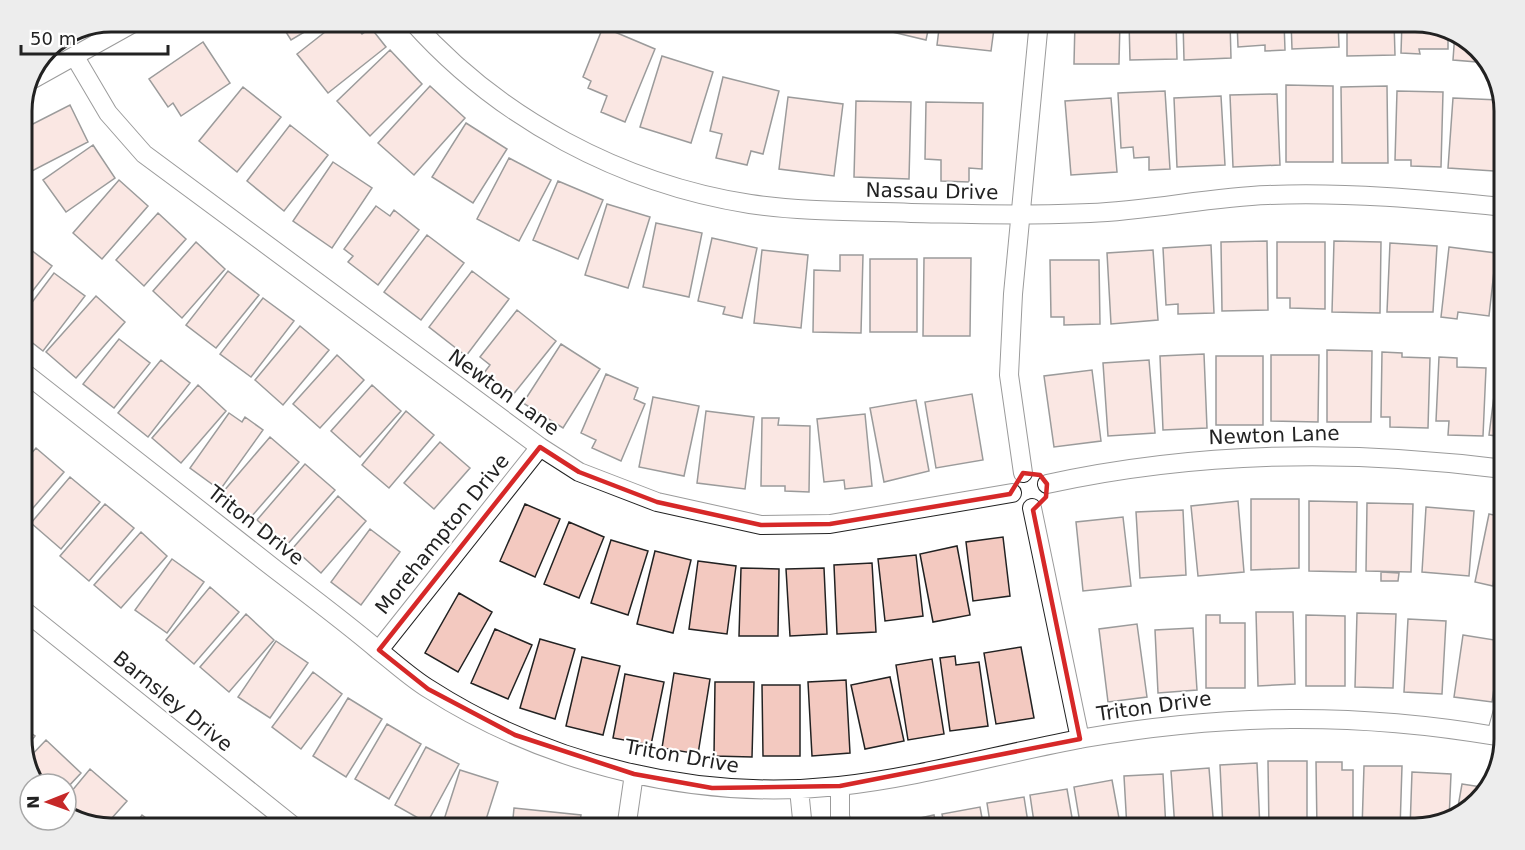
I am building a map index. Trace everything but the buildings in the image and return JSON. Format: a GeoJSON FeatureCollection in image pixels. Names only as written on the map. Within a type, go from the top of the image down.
{"type":"FeatureCollection","features":[{"type":"Feature","properties":{"kind":"street"},"geometry":{"type":"LineString","coordinates":[[39,77],[118,32]]}},
{"type":"Feature","properties":{"kind":"street","name":"Nassau Drive"},"geometry":{"type":"LineString","coordinates":[[423,32],[466,74],[522,116],[583,151],[659,182],[716,198],[785,208],[1020,215],[1092,213],[1266,195],[1386,196],[1493,206]]}},
{"type":"Feature","properties":{"kind":"street"},"geometry":{"type":"LineString","coordinates":[[1023,473],[1009,375],[1020,215],[1038,32]]}},
{"type":"Feature","properties":{"kind":"street","name":"Newton Lane"},"geometry":{"type":"LineString","coordinates":[[75,57],[108,113],[144,154],[540,447],[579,472],[657,502],[761,525],[830,524],[1012,494]]}},
{"type":"Feature","properties":{"kind":"street","name":"Triton Drive"},"geometry":{"type":"LineString","coordinates":[[32,379],[428,689],[482,719],[553,750],[634,774],[712,788],[799,789],[840,786],[897,778],[1080,739],[1222,720],[1313,717],[1405,722],[1494,736]]}},
{"type":"Feature","properties":{"kind":"street","name":"Morehampton Drive"},"geometry":{"type":"LineString","coordinates":[[378,650],[540,447]]}},
{"type":"Feature","properties":{"kind":"street","name":"Newton Lane"},"geometry":{"type":"LineString","coordinates":[[1047,484],[1107,471],[1158,464],[1261,456],[1364,456],[1494,468]]}},
{"type":"Feature","properties":{"kind":"street"},"geometry":{"type":"LineString","coordinates":[[1023,473],[1040,475],[1047,484],[1043,502],[1032,508],[1021,506],[1012,494],[1015,479],[1023,473]]}},
{"type":"Feature","properties":{"kind":"street"},"geometry":{"type":"LineString","coordinates":[[1032,508],[1080,739]]}},
{"type":"Feature","properties":{"kind":"street","name":"Barnsley Drive"},"geometry":{"type":"LineString","coordinates":[[32,617],[283,818]]}},
{"type":"Feature","properties":{"kind":"street"},"geometry":{"type":"LineString","coordinates":[[628,818],[634,774]]}},
{"type":"Feature","properties":{"kind":"street"},"geometry":{"type":"LineString","coordinates":[[840,786],[840,818]]}},
{"type":"Feature","properties":{"kind":"street"},"geometry":{"type":"LineString","coordinates":[[799,789],[802,818]]}},
{"type":"Feature","properties":{"kind":"highlighted area"},"geometry":{"type":"Polygon","coordinates":[[[540,447],[579,472],[657,502],[761,525],[830,524],[1010,494],[1023,473],[1040,475],[1047,484],[1046,497],[1033,510],[1080,739],[840,786],[712,788],[634,774],[515,735],[428,689],[379,650],[540,447]]]}}]}
